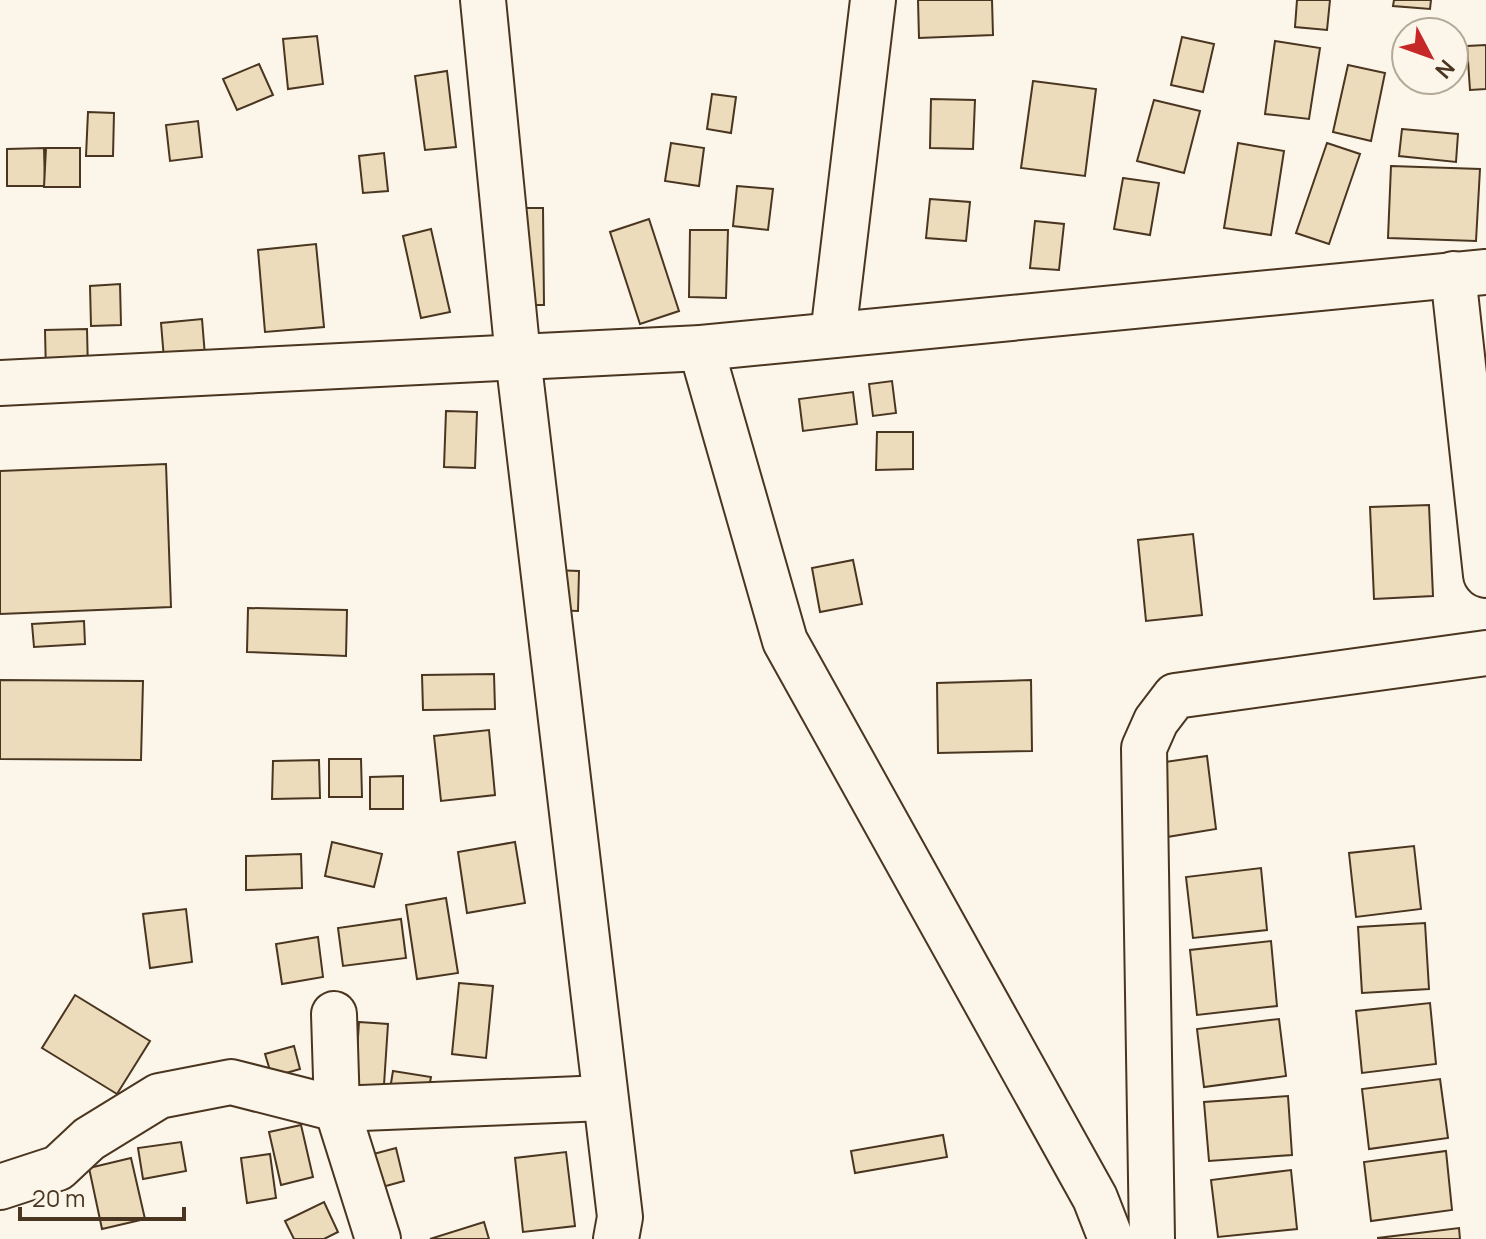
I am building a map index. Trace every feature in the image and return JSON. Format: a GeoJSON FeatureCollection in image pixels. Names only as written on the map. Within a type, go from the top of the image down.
{"type":"FeatureCollection","features":[{"type":"Feature","properties":{"kind":"street"},"geometry":{"type":"LineString","coordinates":[[483,0],[518,357],[620,1217],[616,1239]]}},
{"type":"Feature","properties":{"kind":"street"},"geometry":{"type":"LineString","coordinates":[[833,335],[873,0]]}},
{"type":"Feature","properties":{"kind":"street"},"geometry":{"type":"LineString","coordinates":[[0,383],[701,348],[1470,273],[1486,575]]}},
{"type":"Feature","properties":{"kind":"street"},"geometry":{"type":"LineString","coordinates":[[701,348],[785,641],[1095,1198],[1111,1239]]}},
{"type":"Feature","properties":{"kind":"street"},"geometry":{"type":"LineString","coordinates":[[1152,1239],[1144,748],[1156,721],[1175,696],[1486,653]]}},
{"type":"Feature","properties":{"kind":"street"},"geometry":{"type":"LineString","coordinates":[[334,1014],[337,1109],[378,1239]]}},
{"type":"Feature","properties":{"kind":"street"},"geometry":{"type":"LineString","coordinates":[[0,1187],[58,1168],[89,1139],[159,1096],[231,1082],[337,1109],[604,1098]]}},
{"type":"Feature","properties":{"kind":"building"},"geometry":{"type":"Polygon","coordinates":[[[918,0],[992,0],[993,35],[919,38],[918,0]]]}},
{"type":"Feature","properties":{"kind":"building"},"geometry":{"type":"Polygon","coordinates":[[[1297,0],[1330,0],[1327,30],[1295,27],[1297,0]]]}},
{"type":"Feature","properties":{"kind":"building"},"geometry":{"type":"Polygon","coordinates":[[[1394,0],[1431,0],[1430,9],[1393,6],[1394,0]]]}},
{"type":"Feature","properties":{"kind":"building"},"geometry":{"type":"Polygon","coordinates":[[[317,36],[323,84],[288,89],[283,39],[317,36]]]}},
{"type":"Feature","properties":{"kind":"building"},"geometry":{"type":"Polygon","coordinates":[[[1182,37],[1214,44],[1203,92],[1171,85],[1182,37]]]}},
{"type":"Feature","properties":{"kind":"building"},"geometry":{"type":"Polygon","coordinates":[[[1275,41],[1320,48],[1309,119],[1265,114],[1275,41]]]}},
{"type":"Feature","properties":{"kind":"building"},"geometry":{"type":"Polygon","coordinates":[[[1486,45],[1486,89],[1470,90],[1470,46],[1486,45]]]}},
{"type":"Feature","properties":{"kind":"building"},"geometry":{"type":"Polygon","coordinates":[[[259,64],[273,95],[237,110],[223,79],[259,64]]]}},
{"type":"Feature","properties":{"kind":"building"},"geometry":{"type":"Polygon","coordinates":[[[1348,65],[1385,73],[1371,141],[1333,132],[1348,65]]]}},
{"type":"Feature","properties":{"kind":"building"},"geometry":{"type":"Polygon","coordinates":[[[447,71],[456,147],[425,150],[415,76],[447,71]]]}},
{"type":"Feature","properties":{"kind":"building"},"geometry":{"type":"Polygon","coordinates":[[[1033,81],[1096,89],[1085,176],[1021,168],[1033,81]]]}},
{"type":"Feature","properties":{"kind":"building"},"geometry":{"type":"Polygon","coordinates":[[[712,94],[736,97],[731,133],[707,129],[712,94]]]}},
{"type":"Feature","properties":{"kind":"building"},"geometry":{"type":"Polygon","coordinates":[[[931,99],[975,100],[973,149],[930,148],[931,99]]]}},
{"type":"Feature","properties":{"kind":"building"},"geometry":{"type":"Polygon","coordinates":[[[1154,100],[1200,111],[1184,173],[1137,161],[1154,100]]]}},
{"type":"Feature","properties":{"kind":"building"},"geometry":{"type":"Polygon","coordinates":[[[88,112],[114,113],[113,156],[86,156],[88,112]]]}},
{"type":"Feature","properties":{"kind":"building"},"geometry":{"type":"Polygon","coordinates":[[[198,121],[202,157],[170,161],[166,125],[198,121]]]}},
{"type":"Feature","properties":{"kind":"building"},"geometry":{"type":"Polygon","coordinates":[[[1402,129],[1458,134],[1456,162],[1399,156],[1402,129]]]}},
{"type":"Feature","properties":{"kind":"building"},"geometry":{"type":"Polygon","coordinates":[[[671,143],[704,148],[699,186],[665,181],[671,143]]]}},
{"type":"Feature","properties":{"kind":"building"},"geometry":{"type":"Polygon","coordinates":[[[1238,143],[1284,151],[1271,235],[1224,228],[1238,143]]]}},
{"type":"Feature","properties":{"kind":"building"},"geometry":{"type":"Polygon","coordinates":[[[1327,143],[1360,154],[1329,244],[1296,233],[1327,143]]]}},
{"type":"Feature","properties":{"kind":"building"},"geometry":{"type":"Polygon","coordinates":[[[44,148],[45,186],[7,186],[7,149],[44,148]]]}},
{"type":"Feature","properties":{"kind":"building"},"geometry":{"type":"Polygon","coordinates":[[[46,148],[80,148],[80,187],[44,187],[46,148]]]}},
{"type":"Feature","properties":{"kind":"building"},"geometry":{"type":"Polygon","coordinates":[[[384,153],[388,191],[363,193],[359,156],[384,153]]]}},
{"type":"Feature","properties":{"kind":"building"},"geometry":{"type":"Polygon","coordinates":[[[1391,166],[1480,169],[1476,241],[1388,238],[1391,166]]]}},
{"type":"Feature","properties":{"kind":"building"},"geometry":{"type":"Polygon","coordinates":[[[1123,178],[1159,183],[1150,235],[1114,229],[1123,178]]]}},
{"type":"Feature","properties":{"kind":"building"},"geometry":{"type":"Polygon","coordinates":[[[737,186],[773,189],[768,230],[733,226],[737,186]]]}},
{"type":"Feature","properties":{"kind":"building"},"geometry":{"type":"Polygon","coordinates":[[[930,199],[970,202],[966,241],[926,238],[930,199]]]}},
{"type":"Feature","properties":{"kind":"building"},"geometry":{"type":"Polygon","coordinates":[[[518,208],[543,208],[544,305],[519,305],[518,208]]]}},
{"type":"Feature","properties":{"kind":"building"},"geometry":{"type":"Polygon","coordinates":[[[649,219],[679,311],[640,324],[610,232],[649,219]]]}},
{"type":"Feature","properties":{"kind":"building"},"geometry":{"type":"Polygon","coordinates":[[[1035,221],[1064,224],[1059,270],[1030,268],[1035,221]]]}},
{"type":"Feature","properties":{"kind":"building"},"geometry":{"type":"Polygon","coordinates":[[[431,229],[450,312],[421,318],[403,236],[431,229]]]}},
{"type":"Feature","properties":{"kind":"building"},"geometry":{"type":"Polygon","coordinates":[[[690,230],[728,230],[726,298],[689,297],[690,230]]]}},
{"type":"Feature","properties":{"kind":"building"},"geometry":{"type":"Polygon","coordinates":[[[316,244],[324,327],[265,332],[258,250],[316,244]]]}},
{"type":"Feature","properties":{"kind":"building"},"geometry":{"type":"Polygon","coordinates":[[[120,284],[121,325],[91,326],[90,286],[120,284]]]}},
{"type":"Feature","properties":{"kind":"building"},"geometry":{"type":"Polygon","coordinates":[[[202,319],[205,356],[164,359],[161,323],[202,319]]]}},
{"type":"Feature","properties":{"kind":"building"},"geometry":{"type":"Polygon","coordinates":[[[87,329],[88,372],[46,374],[45,330],[87,329]]]}},
{"type":"Feature","properties":{"kind":"building"},"geometry":{"type":"Polygon","coordinates":[[[892,381],[896,413],[873,416],[869,384],[892,381]]]}},
{"type":"Feature","properties":{"kind":"building"},"geometry":{"type":"Polygon","coordinates":[[[853,392],[857,424],[803,431],[799,399],[853,392]]]}},
{"type":"Feature","properties":{"kind":"building"},"geometry":{"type":"Polygon","coordinates":[[[446,411],[477,412],[475,468],[444,467],[446,411]]]}},
{"type":"Feature","properties":{"kind":"building"},"geometry":{"type":"Polygon","coordinates":[[[877,432],[913,432],[913,469],[876,470],[877,432]]]}},
{"type":"Feature","properties":{"kind":"building"},"geometry":{"type":"Polygon","coordinates":[[[166,464],[171,607],[0,614],[0,471],[166,464]]]}},
{"type":"Feature","properties":{"kind":"building"},"geometry":{"type":"Polygon","coordinates":[[[1429,505],[1433,596],[1374,599],[1370,507],[1429,505]]]}},
{"type":"Feature","properties":{"kind":"building"},"geometry":{"type":"Polygon","coordinates":[[[1193,534],[1202,615],[1146,621],[1138,540],[1193,534]]]}},
{"type":"Feature","properties":{"kind":"building"},"geometry":{"type":"Polygon","coordinates":[[[853,560],[862,604],[820,612],[812,568],[853,560]]]}},
{"type":"Feature","properties":{"kind":"building"},"geometry":{"type":"Polygon","coordinates":[[[552,570],[579,571],[578,611],[551,610],[552,570]]]}},
{"type":"Feature","properties":{"kind":"building"},"geometry":{"type":"Polygon","coordinates":[[[248,608],[347,610],[346,656],[247,652],[248,608]]]}},
{"type":"Feature","properties":{"kind":"building"},"geometry":{"type":"Polygon","coordinates":[[[84,621],[85,644],[34,647],[32,624],[84,621]]]}},
{"type":"Feature","properties":{"kind":"building"},"geometry":{"type":"Polygon","coordinates":[[[494,674],[495,709],[423,710],[422,675],[494,674]]]}},
{"type":"Feature","properties":{"kind":"building"},"geometry":{"type":"Polygon","coordinates":[[[0,680],[143,681],[141,760],[0,759],[0,680]]]}},
{"type":"Feature","properties":{"kind":"building"},"geometry":{"type":"Polygon","coordinates":[[[1031,680],[1032,751],[938,753],[937,683],[1031,680]]]}},
{"type":"Feature","properties":{"kind":"building"},"geometry":{"type":"Polygon","coordinates":[[[489,730],[495,795],[441,801],[434,736],[489,730]]]}},
{"type":"Feature","properties":{"kind":"building"},"geometry":{"type":"Polygon","coordinates":[[[1207,756],[1216,829],[1161,838],[1151,764],[1207,756]]]}},
{"type":"Feature","properties":{"kind":"building"},"geometry":{"type":"Polygon","coordinates":[[[329,759],[361,759],[362,797],[329,797],[329,759]]]}},
{"type":"Feature","properties":{"kind":"building"},"geometry":{"type":"Polygon","coordinates":[[[319,760],[320,798],[272,799],[273,761],[319,760]]]}},
{"type":"Feature","properties":{"kind":"building"},"geometry":{"type":"Polygon","coordinates":[[[403,776],[403,809],[370,809],[370,777],[403,776]]]}},
{"type":"Feature","properties":{"kind":"building"},"geometry":{"type":"Polygon","coordinates":[[[332,842],[382,854],[374,887],[325,876],[332,842]]]}},
{"type":"Feature","properties":{"kind":"building"},"geometry":{"type":"Polygon","coordinates":[[[515,842],[525,903],[467,913],[458,852],[515,842]]]}},
{"type":"Feature","properties":{"kind":"building"},"geometry":{"type":"Polygon","coordinates":[[[1414,846],[1421,909],[1356,917],[1349,853],[1414,846]]]}},
{"type":"Feature","properties":{"kind":"building"},"geometry":{"type":"Polygon","coordinates":[[[301,854],[302,888],[246,890],[246,856],[301,854]]]}},
{"type":"Feature","properties":{"kind":"building"},"geometry":{"type":"Polygon","coordinates":[[[1261,868],[1267,930],[1193,938],[1186,877],[1261,868]]]}},
{"type":"Feature","properties":{"kind":"building"},"geometry":{"type":"Polygon","coordinates":[[[446,898],[458,973],[417,979],[406,905],[446,898]]]}},
{"type":"Feature","properties":{"kind":"building"},"geometry":{"type":"Polygon","coordinates":[[[186,909],[192,962],[150,968],[143,914],[186,909]]]}},
{"type":"Feature","properties":{"kind":"building"},"geometry":{"type":"Polygon","coordinates":[[[401,919],[406,958],[343,966],[338,928],[401,919]]]}},
{"type":"Feature","properties":{"kind":"building"},"geometry":{"type":"Polygon","coordinates":[[[1425,923],[1429,989],[1362,993],[1358,927],[1425,923]]]}},
{"type":"Feature","properties":{"kind":"building"},"geometry":{"type":"Polygon","coordinates":[[[318,937],[323,977],[282,984],[276,944],[318,937]]]}},
{"type":"Feature","properties":{"kind":"building"},"geometry":{"type":"Polygon","coordinates":[[[1271,941],[1277,1006],[1197,1015],[1190,950],[1271,941]]]}},
{"type":"Feature","properties":{"kind":"building"},"geometry":{"type":"Polygon","coordinates":[[[459,983],[493,986],[486,1058],[452,1054],[459,983]]]}},
{"type":"Feature","properties":{"kind":"building"},"geometry":{"type":"Polygon","coordinates":[[[75,995],[150,1041],[117,1094],[42,1048],[75,995]]]}},
{"type":"Feature","properties":{"kind":"building"},"geometry":{"type":"Polygon","coordinates":[[[1430,1003],[1436,1064],[1362,1073],[1356,1011],[1430,1003]]]}},
{"type":"Feature","properties":{"kind":"building"},"geometry":{"type":"Polygon","coordinates":[[[1279,1019],[1286,1076],[1204,1087],[1197,1029],[1279,1019]]]}},
{"type":"Feature","properties":{"kind":"building"},"geometry":{"type":"Polygon","coordinates":[[[359,1022],[388,1024],[383,1100],[354,1097],[359,1022]]]}},
{"type":"Feature","properties":{"kind":"building"},"geometry":{"type":"Polygon","coordinates":[[[294,1046],[300,1069],[272,1077],[265,1054],[294,1046]]]}},
{"type":"Feature","properties":{"kind":"building"},"geometry":{"type":"Polygon","coordinates":[[[393,1071],[431,1077],[426,1102],[389,1095],[393,1071]]]}},
{"type":"Feature","properties":{"kind":"building"},"geometry":{"type":"Polygon","coordinates":[[[1440,1079],[1448,1138],[1369,1149],[1362,1089],[1440,1079]]]}},
{"type":"Feature","properties":{"kind":"building"},"geometry":{"type":"Polygon","coordinates":[[[1288,1096],[1292,1155],[1209,1161],[1204,1102],[1288,1096]]]}},
{"type":"Feature","properties":{"kind":"building"},"geometry":{"type":"Polygon","coordinates":[[[301,1125],[313,1177],[281,1185],[269,1132],[301,1125]]]}},
{"type":"Feature","properties":{"kind":"building"},"geometry":{"type":"Polygon","coordinates":[[[943,1135],[947,1157],[855,1173],[851,1151],[943,1135]]]}},
{"type":"Feature","properties":{"kind":"building"},"geometry":{"type":"Polygon","coordinates":[[[181,1142],[186,1171],[143,1179],[138,1148],[181,1142]]]}},
{"type":"Feature","properties":{"kind":"building"},"geometry":{"type":"Polygon","coordinates":[[[396,1148],[404,1181],[375,1189],[366,1156],[396,1148]]]}},
{"type":"Feature","properties":{"kind":"building"},"geometry":{"type":"Polygon","coordinates":[[[1446,1151],[1452,1210],[1371,1221],[1364,1162],[1446,1151]]]}},
{"type":"Feature","properties":{"kind":"building"},"geometry":{"type":"Polygon","coordinates":[[[566,1152],[575,1226],[523,1232],[515,1158],[566,1152]]]}},
{"type":"Feature","properties":{"kind":"building"},"geometry":{"type":"Polygon","coordinates":[[[270,1154],[276,1198],[247,1203],[241,1158],[270,1154]]]}},
{"type":"Feature","properties":{"kind":"building"},"geometry":{"type":"Polygon","coordinates":[[[131,1158],[145,1219],[102,1229],[89,1168],[131,1158]]]}},
{"type":"Feature","properties":{"kind":"building"},"geometry":{"type":"Polygon","coordinates":[[[1291,1170],[1297,1229],[1218,1237],[1211,1180],[1291,1170]]]}},
{"type":"Feature","properties":{"kind":"building"},"geometry":{"type":"Polygon","coordinates":[[[324,1202],[338,1232],[324,1239],[294,1239],[285,1221],[324,1202]]]}},
{"type":"Feature","properties":{"kind":"building"},"geometry":{"type":"Polygon","coordinates":[[[484,1222],[489,1239],[430,1239],[484,1222]]]}},
{"type":"Feature","properties":{"kind":"building"},"geometry":{"type":"Polygon","coordinates":[[[1459,1228],[1460,1239],[1378,1239],[1378,1238],[1459,1228]]]}}]}
